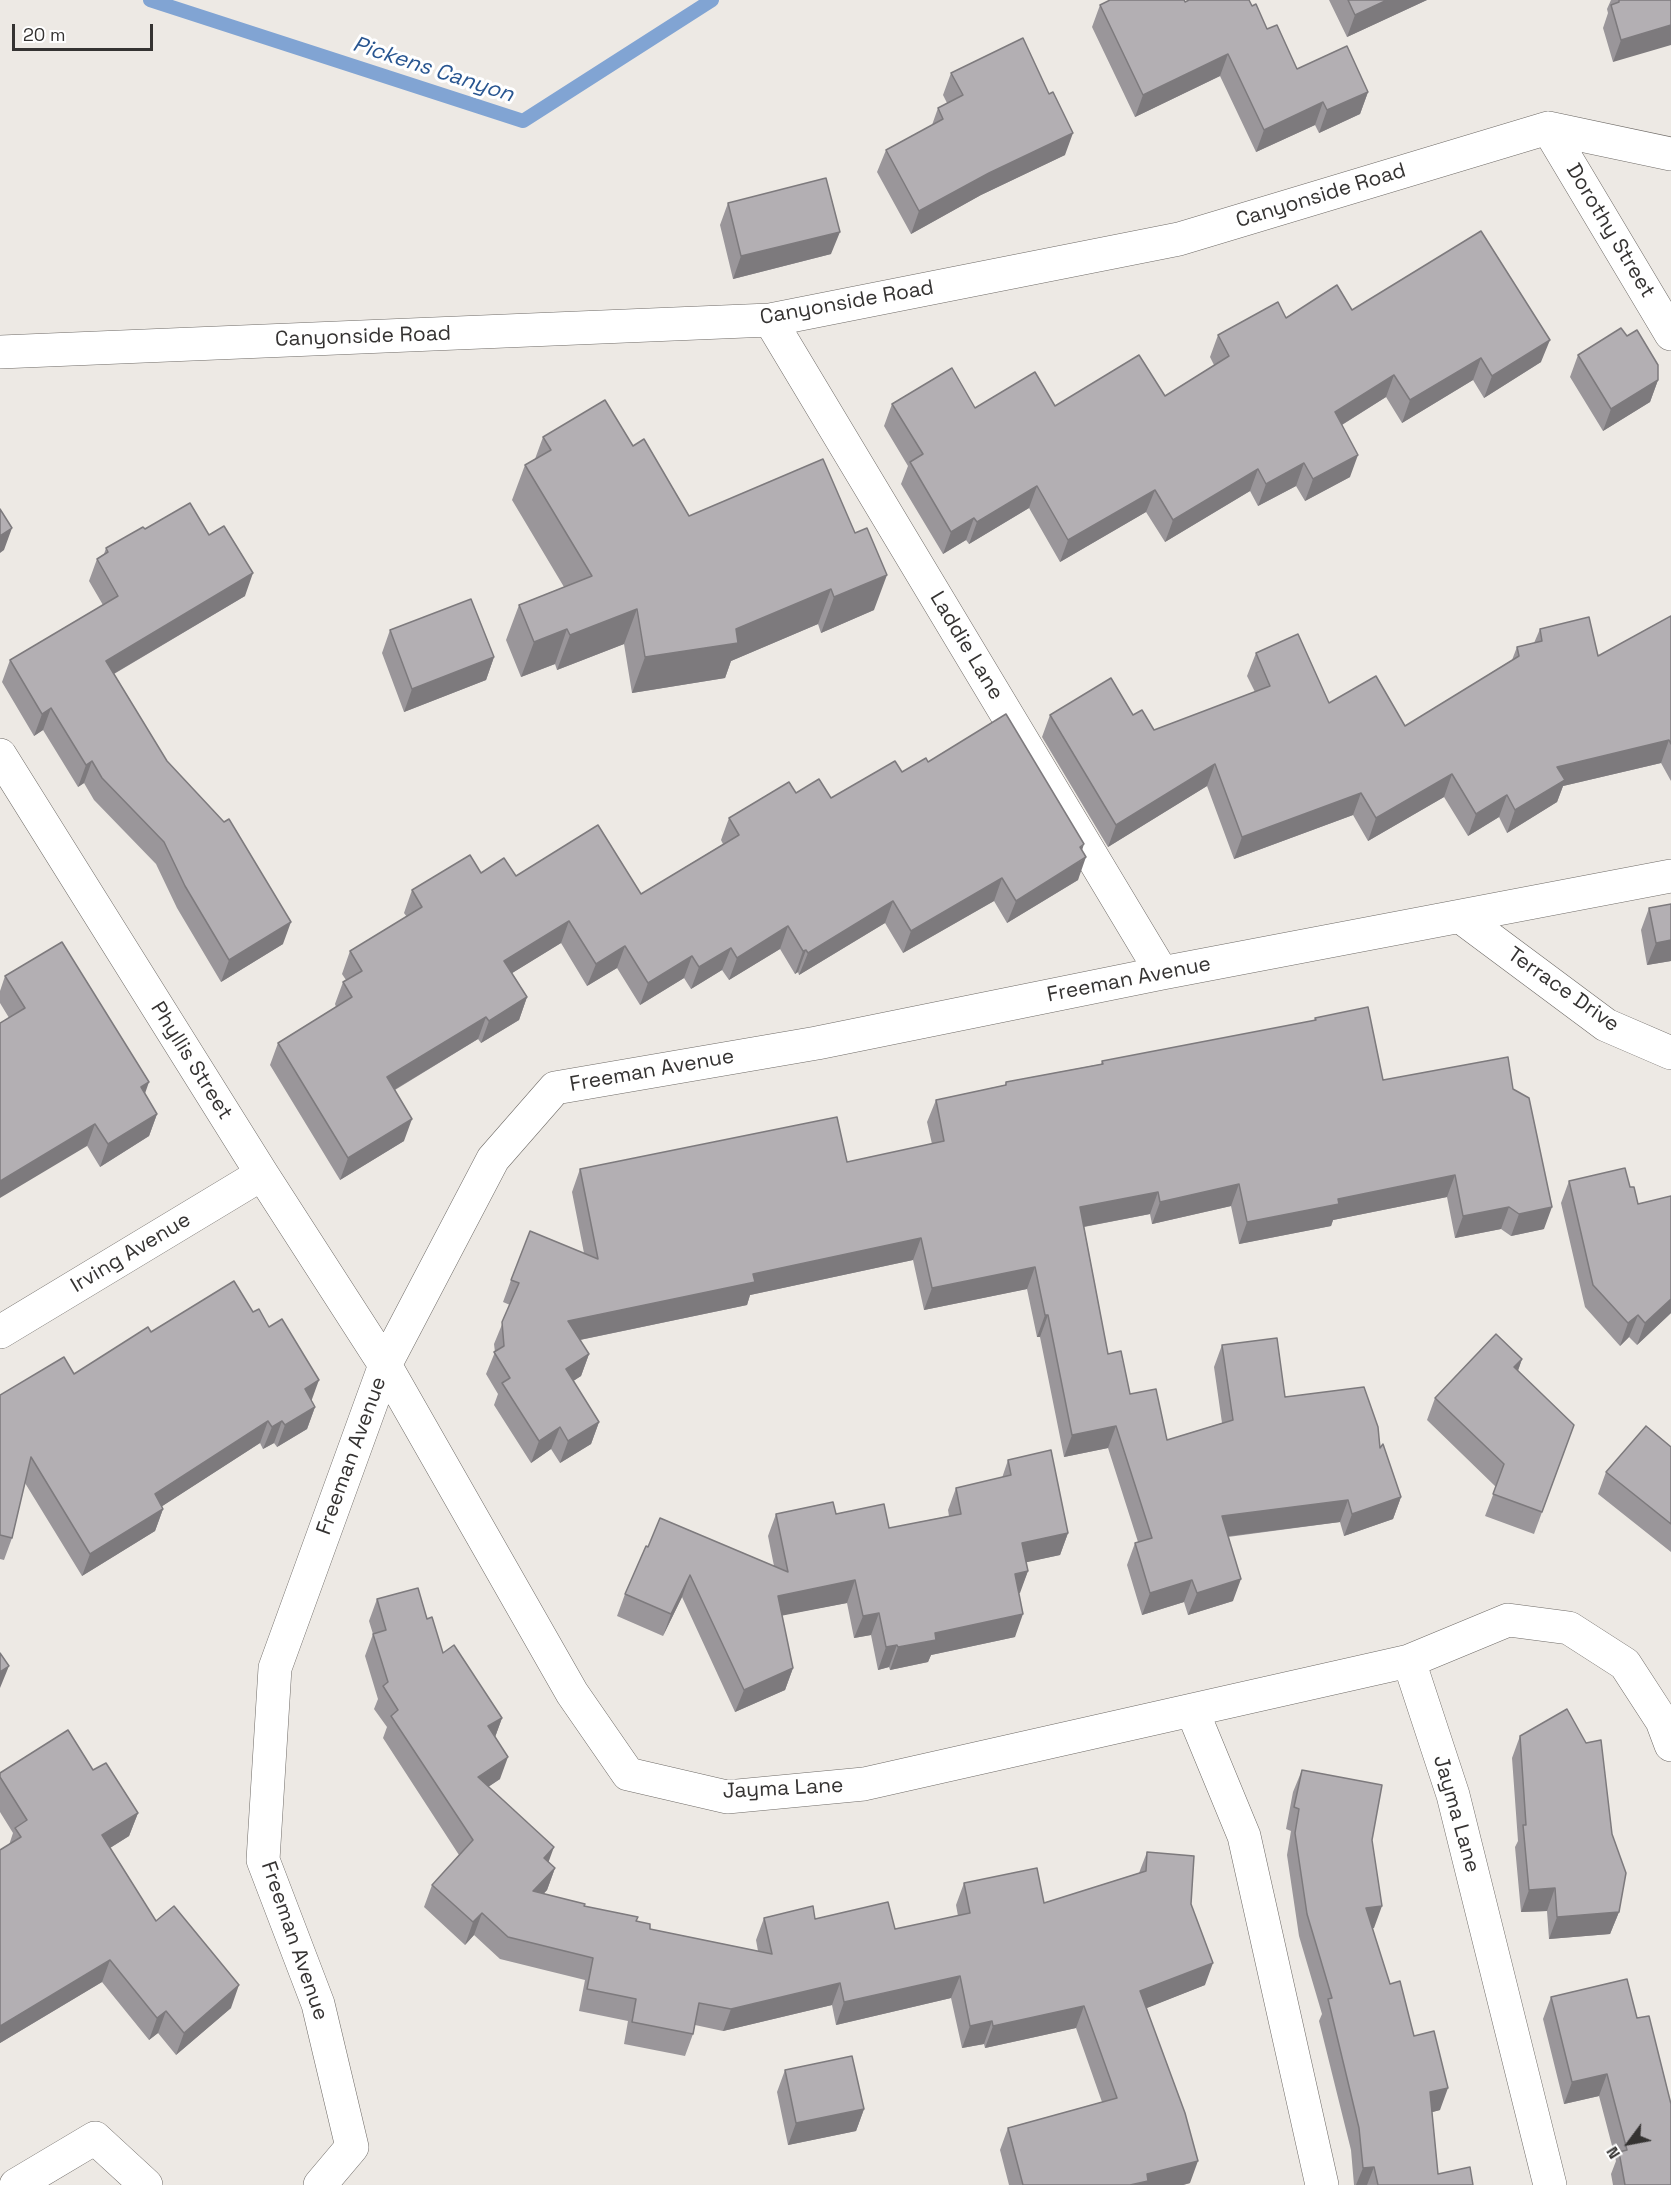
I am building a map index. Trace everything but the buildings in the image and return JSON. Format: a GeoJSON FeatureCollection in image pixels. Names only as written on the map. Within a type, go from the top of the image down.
{"type":"FeatureCollection","features":[{"type":"Feature","properties":{"kind":"street","name":"Canyonside Road"},"geometry":{"type":"LineString","coordinates":[[0,352],[770,320],[1179,239],[1548,128],[1671,154]]}},
{"type":"Feature","properties":{"kind":"street","name":"Dorothy Street"},"geometry":{"type":"LineString","coordinates":[[1548,128],[1671,334]]}},
{"type":"Feature","properties":{"kind":"street","name":"Laddie Lane"},"geometry":{"type":"LineString","coordinates":[[770,320],[1162,973]]}},
{"type":"Feature","properties":{"kind":"street","name":"Phyllis Street"},"geometry":{"type":"LineString","coordinates":[[0,755],[262,1174],[385,1365]]}},
{"type":"Feature","properties":{"kind":"street","name":"Freeman Avenue"},"geometry":{"type":"LineString","coordinates":[[320,2185],[351,2146],[318,2004],[263,1860],[275,1668],[385,1365],[493,1159],[555,1088],[817,1043],[1162,973],[1671,876]]}},
{"type":"Feature","properties":{"kind":"street","name":"Terrace Drive"},"geometry":{"type":"LineString","coordinates":[[1461,917],[1606,1025],[1671,1053]]}},
{"type":"Feature","properties":{"kind":"street","name":"Irving Avenue"},"geometry":{"type":"LineString","coordinates":[[0,1332],[262,1174]]}},
{"type":"Feature","properties":{"kind":"street","name":"Jayma Lane"},"geometry":{"type":"LineString","coordinates":[[385,1365],[572,1693],[628,1774],[727,1797],[864,1784],[1409,1661],[1453,1795],[1550,2185]]}},
{"type":"Feature","properties":{"kind":"street"},"geometry":{"type":"LineString","coordinates":[[1409,1661],[1508,1620],[1569,1628],[1625,1664],[1662,1721],[1671,1745]]}},
{"type":"Feature","properties":{"kind":"street"},"geometry":{"type":"LineString","coordinates":[[1192,1710],[1244,1836],[1322,2185]]}},
{"type":"Feature","properties":{"kind":"street"},"geometry":{"type":"LineString","coordinates":[[16,2185],[94,2138],[146,2185]]}},
{"type":"Feature","properties":{"kind":"waterway","name":"Pickens Canyon"},"geometry":{"type":"LineString","coordinates":[[150,0],[523,121],[712,0]]}}]}
